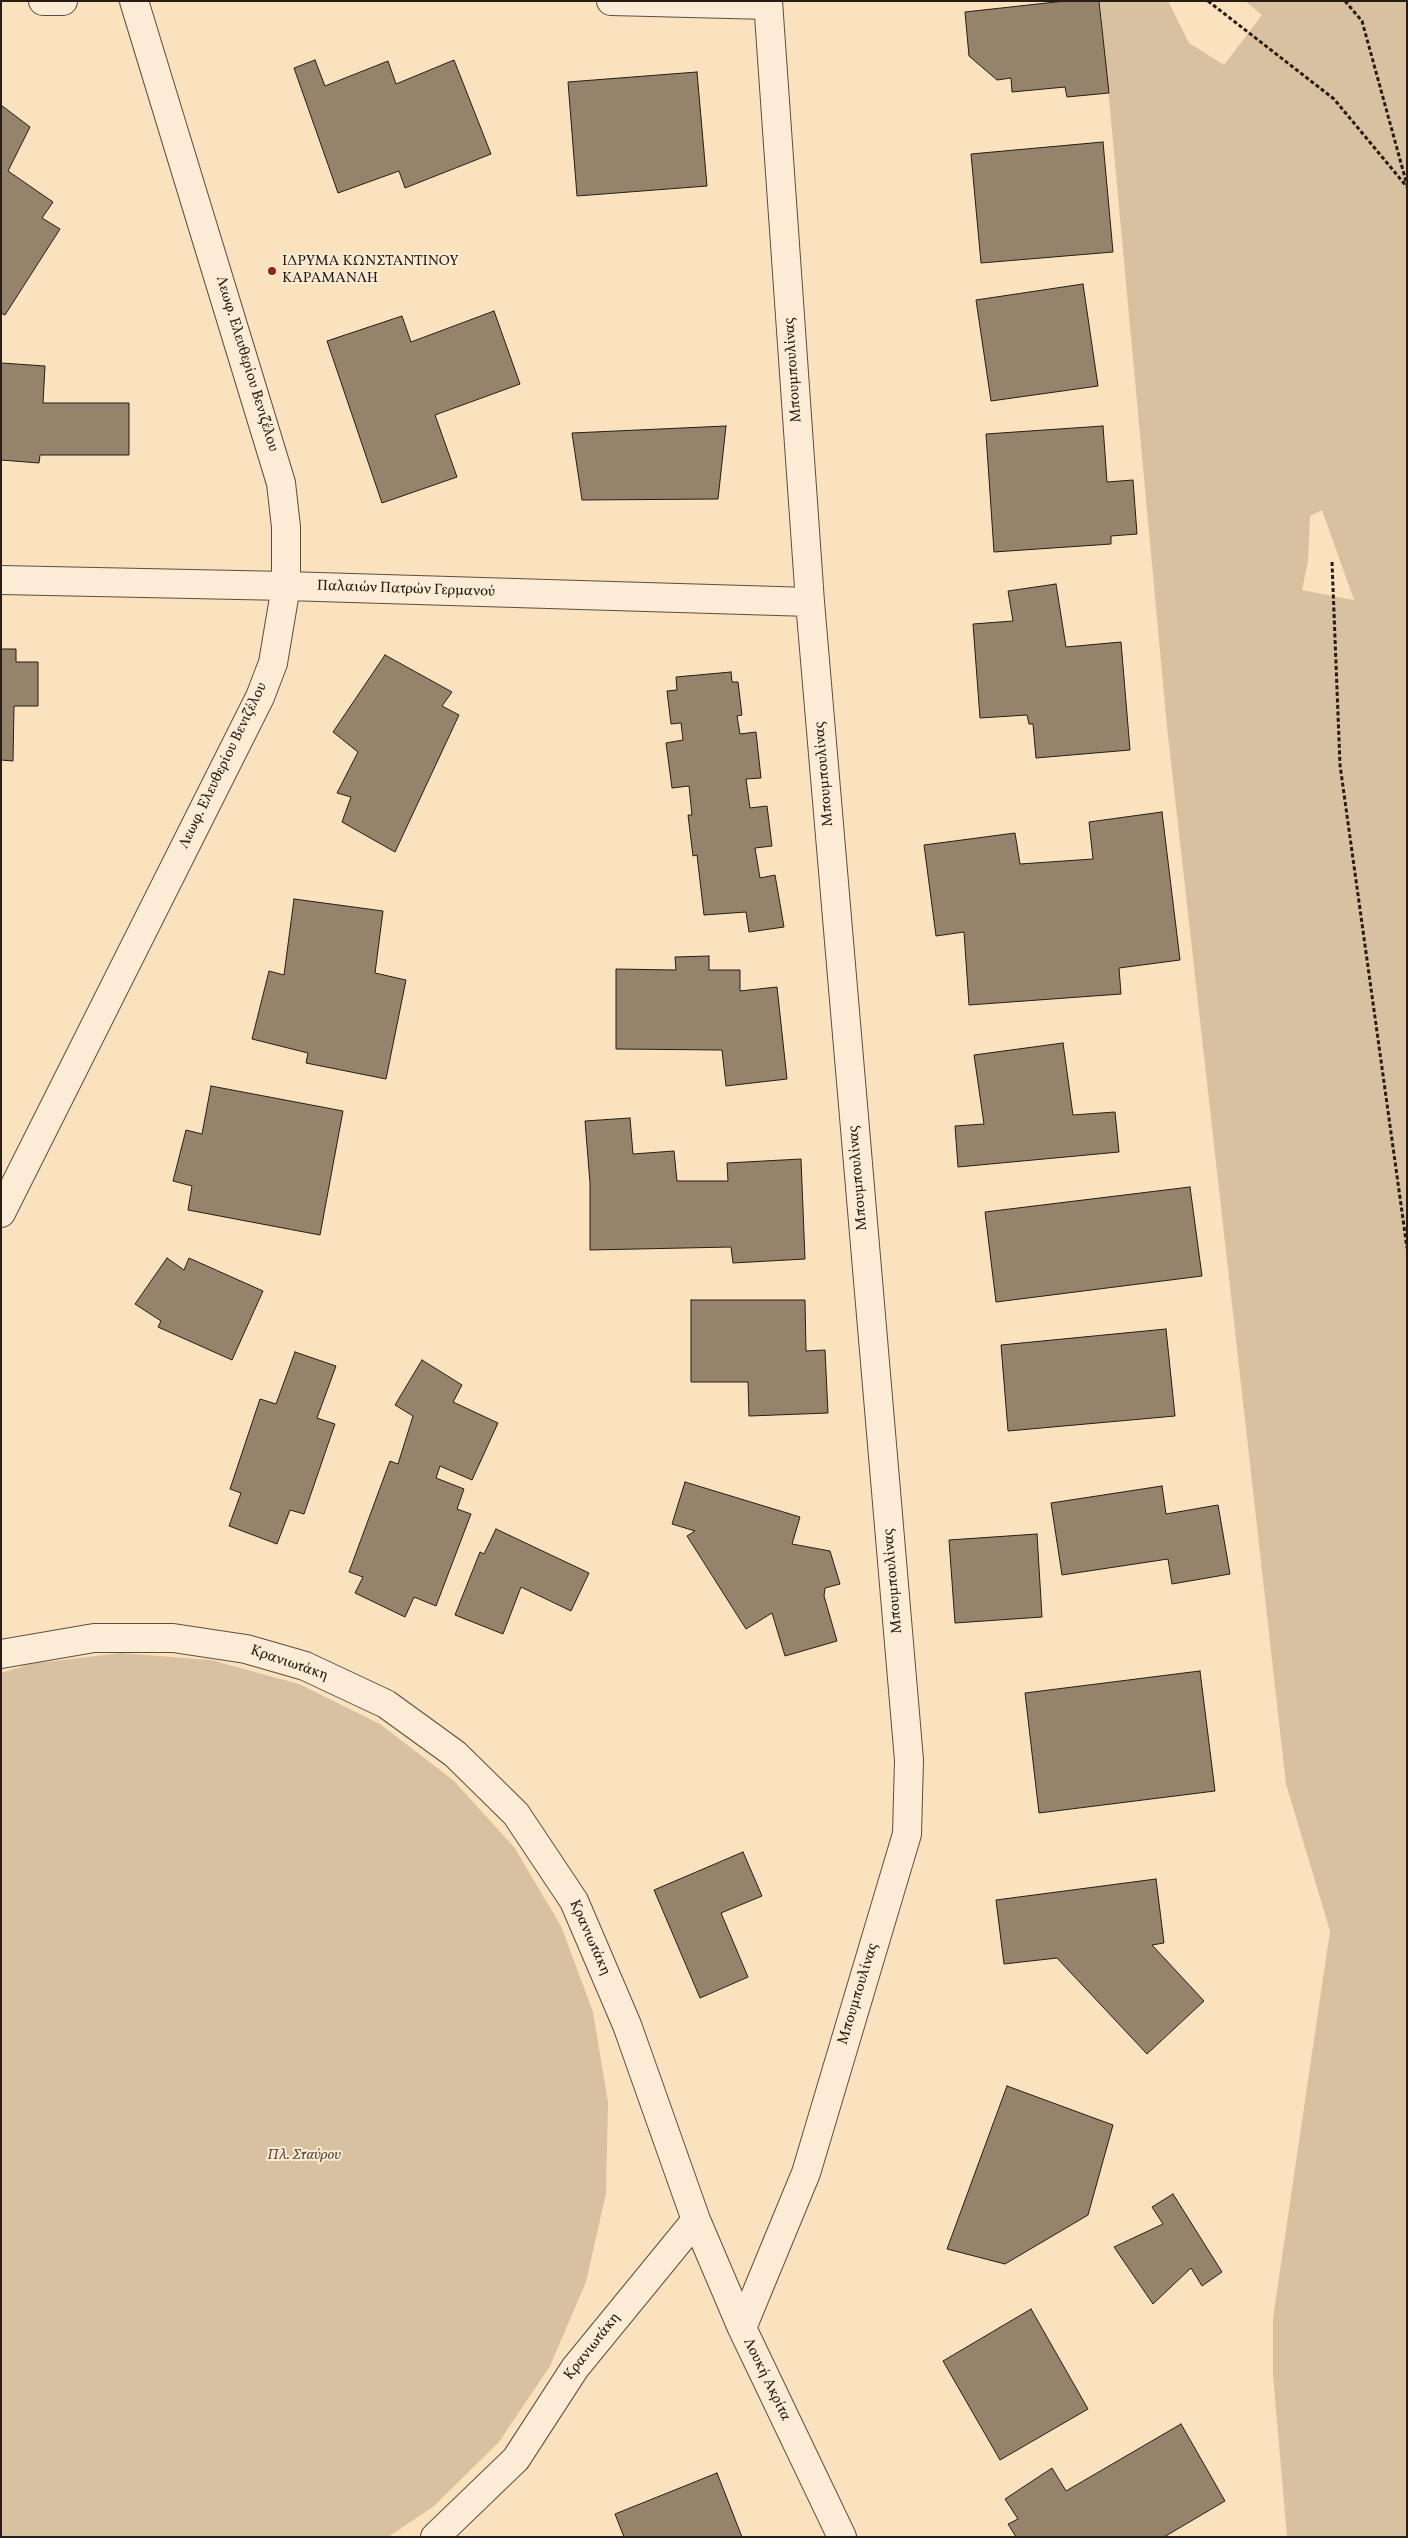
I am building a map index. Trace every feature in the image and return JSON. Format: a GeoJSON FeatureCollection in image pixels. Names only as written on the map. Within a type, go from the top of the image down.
{"type":"FeatureCollection","features":[{"type":"Feature","properties":{"kind":"street"},"geometry":{"type":"LineString","coordinates":[[43,1],[63,1]]}},
{"type":"Feature","properties":{"kind":"street","name":"Λεωφ. Ελευθερίου Βενιζέλου"},"geometry":{"type":"LineString","coordinates":[[1,1212],[260,697],[273,663],[286,586],[286,527],[281,483],[134,1]]}},
{"type":"Feature","properties":{"kind":"street"},"geometry":{"type":"LineString","coordinates":[[611,1],[768,3]]}},
{"type":"Feature","properties":{"kind":"street","name":"Μπουμπουλίνας"},"geometry":{"type":"LineString","coordinates":[[742,2328],[806,2173],[907,1834],[909,1760],[810,602],[768,3]]}},
{"type":"Feature","properties":{"kind":"street","name":"Παλαιών Πατρών Γερμανού"},"geometry":{"type":"LineString","coordinates":[[1,580],[286,586],[810,602]]}},
{"type":"Feature","properties":{"kind":"street","name":"Κρανιωτάκη"},"geometry":{"type":"LineString","coordinates":[[1,1654],[94,1638],[172,1638],[246,1649],[305,1666],[386,1704],[455,1754],[516,1814],[574,1901],[626,2025],[696,2220],[575,2368],[516,2459],[436,2537]]}},
{"type":"Feature","properties":{"kind":"street","name":"Λουκή Ακρίτα"},"geometry":{"type":"LineString","coordinates":[[696,2220],[742,2328],[842,2537]]}},
{"type":"Feature","properties":{"kind":"path"},"geometry":{"type":"LineString","coordinates":[[1208,1],[1334,99],[1407,186]]}},
{"type":"Feature","properties":{"kind":"path"},"geometry":{"type":"LineString","coordinates":[[1345,1],[1362,21],[1407,186]]}},
{"type":"Feature","properties":{"kind":"path"},"geometry":{"type":"LineString","coordinates":[[1332,562],[1340,765],[1407,1248]]}},
{"type":"Feature","properties":{"kind":"green space"},"geometry":{"type":"Polygon","coordinates":[[[1100,1],[1168,1],[1189,43],[1224,65],[1262,15],[1245,1],[1407,1],[1407,2537],[1287,2537],[1273,2375],[1273,2318],[1330,1931],[1286,1784],[1167,727],[1100,1]],[[1322,510],[1310,516],[1308,561],[1302,590],[1354,600],[1322,510]]]}},
{"type":"Feature","properties":{"kind":"green space","name":"Πλ. Σταύρου"},"geometry":{"type":"Polygon","coordinates":[[[120,1653],[211,1660],[299,1684],[380,1724],[453,1780],[514,1847],[561,1926],[593,2012],[608,2102],[606,2193],[586,2282],[550,2366],[499,2442],[434,2506],[388,2537],[1,2537],[1,1673],[30,1664],[120,1653]]]}},
{"type":"Feature","properties":{"kind":"building"},"geometry":{"type":"Polygon","coordinates":[[[1065,1],[1099,1],[1109,93],[1067,97],[1065,87],[1012,92],[1011,78],[997,80],[969,56],[965,12],[1065,1]]]}},
{"type":"Feature","properties":{"kind":"building"},"geometry":{"type":"Polygon","coordinates":[[[315,60],[325,86],[388,61],[396,84],[454,60],[491,154],[405,188],[399,171],[338,193],[294,68],[315,60]]]}},
{"type":"Feature","properties":{"kind":"building"},"geometry":{"type":"Polygon","coordinates":[[[697,72],[707,186],[577,196],[568,82],[697,72]]]}},
{"type":"Feature","properties":{"kind":"building"},"geometry":{"type":"Polygon","coordinates":[[[1,105],[30,127],[8,171],[53,202],[42,218],[60,229],[5,315],[1,313],[1,105]]]}},
{"type":"Feature","properties":{"kind":"building"},"geometry":{"type":"Polygon","coordinates":[[[1103,142],[1113,252],[981,263],[971,154],[1103,142]]]}},
{"type":"Feature","properties":{"kind":"building"},"geometry":{"type":"Polygon","coordinates":[[[1083,284],[1098,386],[991,401],[976,300],[1083,284]]]}},
{"type":"Feature","properties":{"kind":"building"},"geometry":{"type":"Polygon","coordinates":[[[494,311],[520,384],[435,415],[457,477],[382,503],[327,341],[402,316],[411,342],[494,311]]]}},
{"type":"Feature","properties":{"kind":"building"},"geometry":{"type":"Polygon","coordinates":[[[1,363],[45,366],[43,403],[129,403],[129,455],[40,455],[39,463],[1,460],[1,363]]]}},
{"type":"Feature","properties":{"kind":"building"},"geometry":{"type":"Polygon","coordinates":[[[726,426],[718,499],[582,500],[572,433],[726,426]]]}},
{"type":"Feature","properties":{"kind":"building"},"geometry":{"type":"Polygon","coordinates":[[[1103,426],[1107,482],[1133,480],[1137,534],[1111,536],[1111,544],[994,552],[986,434],[1103,426]]]}},
{"type":"Feature","properties":{"kind":"building"},"geometry":{"type":"Polygon","coordinates":[[[1056,584],[1066,647],[1121,642],[1130,750],[1036,758],[1033,724],[1029,724],[1027,715],[980,718],[973,624],[1013,621],[1008,591],[1056,584]]]}},
{"type":"Feature","properties":{"kind":"building"},"geometry":{"type":"Polygon","coordinates":[[[1,649],[16,649],[16,662],[38,662],[38,706],[14,706],[13,761],[1,760],[1,649]]]}},
{"type":"Feature","properties":{"kind":"building"},"geometry":{"type":"Polygon","coordinates":[[[385,655],[452,692],[442,706],[459,715],[395,852],[342,822],[351,797],[337,793],[358,752],[333,732],[385,655]]]}},
{"type":"Feature","properties":{"kind":"building"},"geometry":{"type":"Polygon","coordinates":[[[731,672],[732,682],[738,682],[742,715],[737,716],[740,734],[756,732],[761,778],[746,779],[750,808],[767,806],[772,846],[755,848],[760,878],[775,875],[784,927],[749,932],[746,912],[704,915],[697,855],[693,856],[688,815],[692,815],[689,786],[672,788],[666,743],[683,740],[681,723],[671,724],[667,691],[677,690],[676,677],[731,672]]]}},
{"type":"Feature","properties":{"kind":"building"},"geometry":{"type":"Polygon","coordinates":[[[1162,812],[1180,960],[1119,968],[1121,994],[969,1005],[964,932],[936,936],[924,845],[1015,833],[1020,864],[1093,859],[1089,822],[1162,812]]]}},
{"type":"Feature","properties":{"kind":"building"},"geometry":{"type":"Polygon","coordinates":[[[294,899],[383,911],[375,973],[406,980],[386,1079],[306,1063],[308,1053],[252,1039],[269,971],[284,975],[294,899]]]}},
{"type":"Feature","properties":{"kind":"building"},"geometry":{"type":"Polygon","coordinates":[[[709,956],[709,970],[740,970],[740,991],[777,987],[787,1079],[726,1086],[722,1050],[616,1049],[616,969],[676,970],[675,957],[709,956]]]}},
{"type":"Feature","properties":{"kind":"building"},"geometry":{"type":"Polygon","coordinates":[[[1063,1043],[1073,1115],[1115,1112],[1119,1152],[958,1167],[955,1126],[984,1124],[974,1055],[1063,1043]]]}},
{"type":"Feature","properties":{"kind":"building"},"geometry":{"type":"Polygon","coordinates":[[[211,1086],[343,1111],[320,1235],[188,1210],[192,1186],[173,1181],[186,1130],[202,1134],[211,1086]]]}},
{"type":"Feature","properties":{"kind":"building"},"geometry":{"type":"Polygon","coordinates":[[[630,1118],[633,1154],[674,1151],[677,1181],[728,1181],[727,1163],[801,1159],[805,1259],[733,1263],[731,1247],[590,1250],[590,1183],[585,1121],[630,1118]]]}},
{"type":"Feature","properties":{"kind":"building"},"geometry":{"type":"Polygon","coordinates":[[[1190,1187],[1202,1276],[996,1302],[985,1212],[1190,1187]]]}},
{"type":"Feature","properties":{"kind":"building"},"geometry":{"type":"Polygon","coordinates":[[[167,1258],[184,1270],[189,1258],[263,1291],[232,1360],[158,1327],[161,1321],[135,1304],[167,1258]]]}},
{"type":"Feature","properties":{"kind":"building"},"geometry":{"type":"Polygon","coordinates":[[[691,1300],[805,1300],[806,1351],[825,1350],[828,1413],[749,1416],[748,1382],[691,1382],[691,1300]]]}},
{"type":"Feature","properties":{"kind":"building"},"geometry":{"type":"Polygon","coordinates":[[[1166,1329],[1175,1416],[1008,1431],[1001,1345],[1166,1329]]]}},
{"type":"Feature","properties":{"kind":"building"},"geometry":{"type":"Polygon","coordinates":[[[295,1352],[336,1366],[317,1418],[335,1424],[304,1514],[290,1510],[277,1544],[229,1526],[241,1493],[230,1489],[260,1399],[276,1404],[295,1352]]]}},
{"type":"Feature","properties":{"kind":"building"},"geometry":{"type":"Polygon","coordinates":[[[422,1360],[462,1385],[453,1402],[498,1423],[472,1480],[440,1466],[436,1478],[464,1489],[457,1509],[471,1514],[436,1606],[414,1597],[405,1617],[355,1593],[363,1577],[349,1572],[390,1461],[398,1464],[413,1416],[395,1405],[422,1360]]]}},
{"type":"Feature","properties":{"kind":"building"},"geometry":{"type":"Polygon","coordinates":[[[685,1482],[800,1517],[792,1544],[830,1551],[840,1584],[825,1588],[824,1596],[837,1641],[785,1656],[772,1613],[746,1629],[687,1536],[695,1531],[672,1524],[685,1482]]]}},
{"type":"Feature","properties":{"kind":"building"},"geometry":{"type":"Polygon","coordinates":[[[1162,1486],[1166,1514],[1218,1505],[1230,1574],[1172,1584],[1168,1559],[1062,1575],[1051,1503],[1162,1486]]]}},
{"type":"Feature","properties":{"kind":"building"},"geometry":{"type":"Polygon","coordinates":[[[496,1529],[589,1573],[571,1611],[521,1587],[503,1634],[455,1615],[480,1552],[484,1554],[496,1529]]]}},
{"type":"Feature","properties":{"kind":"building"},"geometry":{"type":"Polygon","coordinates":[[[1037,1534],[1042,1617],[955,1623],[949,1540],[1037,1534]]]}},
{"type":"Feature","properties":{"kind":"building"},"geometry":{"type":"Polygon","coordinates":[[[1200,1671],[1215,1791],[1039,1813],[1025,1693],[1200,1671]]]}},
{"type":"Feature","properties":{"kind":"building"},"geometry":{"type":"Polygon","coordinates":[[[743,1852],[762,1896],[721,1913],[748,1977],[700,1998],[654,1890],[743,1852]]]}},
{"type":"Feature","properties":{"kind":"building"},"geometry":{"type":"Polygon","coordinates":[[[1156,1879],[1164,1943],[1152,1945],[1204,2001],[1147,2054],[1057,1958],[1004,1964],[996,1900],[1156,1879]]]}},
{"type":"Feature","properties":{"kind":"building"},"geometry":{"type":"Polygon","coordinates":[[[1007,2086],[1113,2125],[1088,2215],[1005,2264],[947,2249],[1007,2086]]]}},
{"type":"Feature","properties":{"kind":"building"},"geometry":{"type":"Polygon","coordinates":[[[1173,2194],[1222,2272],[1202,2286],[1191,2268],[1153,2304],[1114,2247],[1163,2224],[1152,2207],[1173,2194]]]}},
{"type":"Feature","properties":{"kind":"building"},"geometry":{"type":"Polygon","coordinates":[[[1031,2309],[1088,2409],[1000,2460],[943,2361],[1031,2309]]]}},
{"type":"Feature","properties":{"kind":"building"},"geometry":{"type":"Polygon","coordinates":[[[1181,2424],[1225,2501],[1164,2537],[1016,2537],[1008,2524],[1018,2519],[1005,2499],[1052,2468],[1066,2491],[1181,2424]]]}},
{"type":"Feature","properties":{"kind":"building"},"geometry":{"type":"Polygon","coordinates":[[[717,2473],[742,2537],[624,2537],[615,2514],[717,2473]]]}},
{"type":"Feature","properties":{"kind":"place","name":"ΙΔΡΥΜΑ ΚΩΝΣΤΑΝΤΙΝΟΥ ΚΑΡΑΜΑΝΛΗ"},"geometry":{"type":"Point","coordinates":[272,271]}}]}
